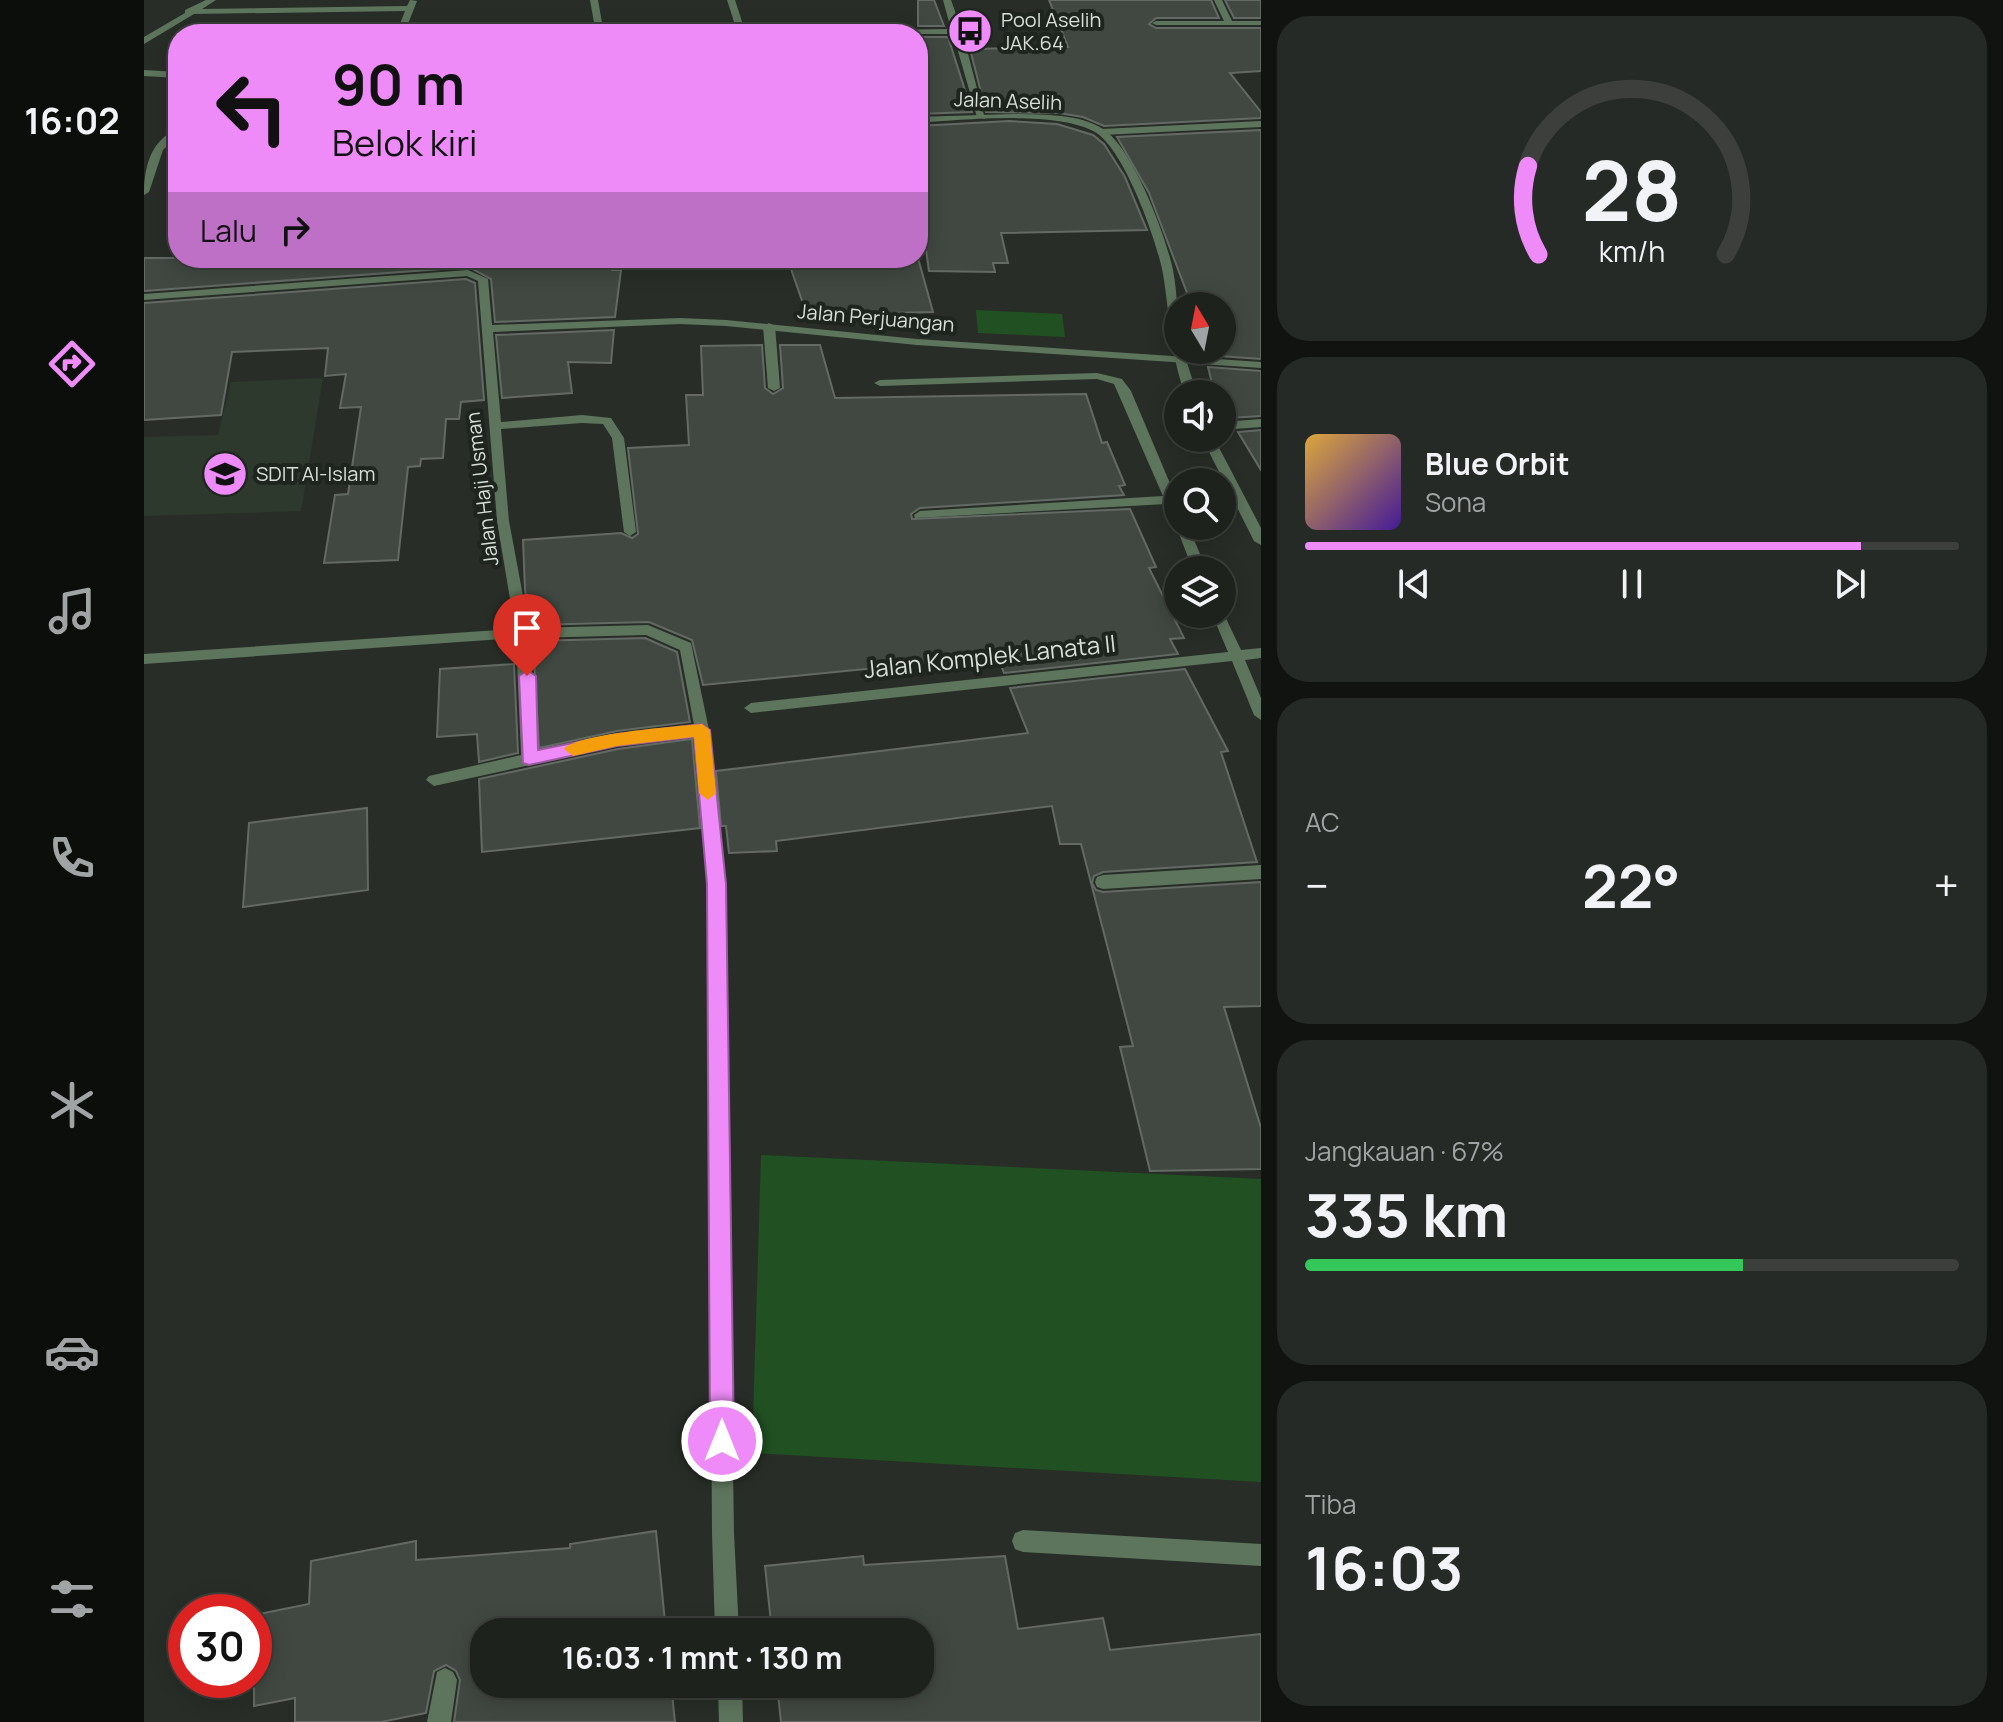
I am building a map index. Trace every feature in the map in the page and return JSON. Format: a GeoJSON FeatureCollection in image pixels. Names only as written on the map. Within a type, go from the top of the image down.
{"type":"FeatureCollection","features":[{"type":"Feature","properties":{"kind":"street"},"geometry":{"type":"LineString","coordinates":[[170,24],[212,0]]}},
{"type":"Feature","properties":{"kind":"street"},"geometry":{"type":"LineString","coordinates":[[594,0],[598,24]]}},
{"type":"Feature","properties":{"kind":"street"},"geometry":{"type":"LineString","coordinates":[[731,0],[739,24]]}},
{"type":"Feature","properties":{"kind":"street"},"geometry":{"type":"LineString","coordinates":[[947,0],[982,117]]}},
{"type":"Feature","properties":{"kind":"street"},"geometry":{"type":"LineString","coordinates":[[1218,0],[1229,23]]}},
{"type":"Feature","properties":{"kind":"street"},"geometry":{"type":"LineString","coordinates":[[188,12],[412,4],[404,24]]}},
{"type":"Feature","properties":{"kind":"street"},"geometry":{"type":"LineString","coordinates":[[1156,23],[1261,23]]}},
{"type":"Feature","properties":{"kind":"street"},"geometry":{"type":"LineString","coordinates":[[144,41],[168,25]]}},
{"type":"Feature","properties":{"kind":"street"},"geometry":{"type":"LineString","coordinates":[[928,32],[958,31]]}},
{"type":"Feature","properties":{"kind":"street"},"geometry":{"type":"LineString","coordinates":[[144,73],[168,74]]}},
{"type":"Feature","properties":{"kind":"street","name":"Jalan Aselih"},"geometry":{"type":"LineString","coordinates":[[928,120],[1040,119],[1088,126],[1102,132],[1261,124]]}},
{"type":"Feature","properties":{"kind":"street"},"geometry":{"type":"LineString","coordinates":[[1102,132],[1132,178],[1160,241],[1170,292]]}},
{"type":"Feature","properties":{"kind":"street"},"geometry":{"type":"LineString","coordinates":[[144,192],[148,164],[168,138]]}},
{"type":"Feature","properties":{"kind":"street"},"geometry":{"type":"LineString","coordinates":[[144,297],[470,274],[471,268]]}},
{"type":"Feature","properties":{"kind":"street","name":"Jalan Haji Usman"},"geometry":{"type":"LineString","coordinates":[[470,274],[483,279],[503,521],[523,633],[529,758]]}},
{"type":"Feature","properties":{"kind":"street","name":"Jalan Perjuangan"},"geometry":{"type":"LineString","coordinates":[[486,329],[680,321],[769,326],[917,342],[1164,358]]}},
{"type":"Feature","properties":{"kind":"street"},"geometry":{"type":"LineString","coordinates":[[769,326],[774,388]]}},
{"type":"Feature","properties":{"kind":"street","name":"Jalan Perjuangan"},"geometry":{"type":"LineString","coordinates":[[1236,363],[1261,365]]}},
{"type":"Feature","properties":{"kind":"street"},"geometry":{"type":"LineString","coordinates":[[880,383],[1097,376],[1118,381],[1164,483]]}},
{"type":"Feature","properties":{"kind":"street"},"geometry":{"type":"LineString","coordinates":[[495,426],[582,419],[607,421],[618,438],[630,532]]}},
{"type":"Feature","properties":{"kind":"street"},"geometry":{"type":"LineString","coordinates":[[1236,425],[1261,423]]}},
{"type":"Feature","properties":{"kind":"street"},"geometry":{"type":"LineString","coordinates":[[1215,452],[1261,541]]}},
{"type":"Feature","properties":{"kind":"street"},"geometry":{"type":"LineString","coordinates":[[920,515],[1164,500]]}},
{"type":"Feature","properties":{"kind":"street"},"geometry":{"type":"LineString","coordinates":[[1225,628],[1261,715]]}},
{"type":"Feature","properties":{"kind":"street"},"geometry":{"type":"LineString","coordinates":[[144,659],[523,633],[648,630],[686,647],[700,722],[716,884],[726,1618]]}},
{"type":"Feature","properties":{"kind":"street","name":"Jalan Komplek Lanata II"},"geometry":{"type":"LineString","coordinates":[[751,708],[1261,653]]}},
{"type":"Feature","properties":{"kind":"street"},"geometry":{"type":"LineString","coordinates":[[434,780],[700,722]]}},
{"type":"Feature","properties":{"kind":"street"},"geometry":{"type":"LineString","coordinates":[[1103,882],[1261,872]]}},
{"type":"Feature","properties":{"kind":"street"},"geometry":{"type":"LineString","coordinates":[[1023,1541],[1261,1555]]}},
{"type":"Feature","properties":{"kind":"street"},"geometry":{"type":"LineString","coordinates":[[439,1722],[445,1680]]}},
{"type":"Feature","properties":{"kind":"street"},"geometry":{"type":"LineString","coordinates":[[730,1698],[731,1722]]}},
{"type":"Feature","properties":{"kind":"shaded area","name":"SDIT Al-Islam"},"geometry":{"type":"Polygon","coordinates":[[[323,378],[301,511],[144,516],[144,437],[218,435],[231,382],[323,378]]]}},
{"type":"Feature","properties":{"kind":"green space"},"geometry":{"type":"Polygon","coordinates":[[[976,310],[1062,314],[1065,337],[978,333],[976,310]]]}},
{"type":"Feature","properties":{"kind":"green space"},"geometry":{"type":"Polygon","coordinates":[[[761,1155],[1261,1179],[1261,1482],[752,1453],[761,1155]]]}},
{"type":"Feature","properties":{"kind":"building"},"geometry":{"type":"Polygon","coordinates":[[[918,0],[934,0],[944,26],[918,24],[918,0]]]}},
{"type":"Feature","properties":{"kind":"building"},"geometry":{"type":"Polygon","coordinates":[[[1049,0],[1211,0],[1219,18],[1156,18],[1149,24],[1156,28],[1261,28],[1261,71],[1230,73],[1261,112],[1261,118],[1104,126],[1083,117],[1059,113],[986,112],[970,49],[1068,47],[1049,0]]]}},
{"type":"Feature","properties":{"kind":"building"},"geometry":{"type":"Polygon","coordinates":[[[1225,0],[1261,0],[1261,18],[1234,18],[1225,0]]]}},
{"type":"Feature","properties":{"kind":"building"},"geometry":{"type":"Polygon","coordinates":[[[928,37],[948,37],[972,112],[928,114],[928,37]]]}},
{"type":"Feature","properties":{"kind":"building"},"geometry":{"type":"Polygon","coordinates":[[[1009,121],[1057,124],[1093,135],[1104,144],[1125,177],[1147,230],[1001,233],[1008,263],[993,263],[995,272],[929,271],[928,125],[1009,121]]]}},
{"type":"Feature","properties":{"kind":"building"},"geometry":{"type":"Polygon","coordinates":[[[1261,130],[1261,359],[1236,357],[1236,292],[1187,292],[1149,193],[1117,137],[1261,130]]]}},
{"type":"Feature","properties":{"kind":"building"},"geometry":{"type":"Polygon","coordinates":[[[144,258],[168,258],[168,268],[455,268],[144,291],[144,258]]]}},
{"type":"Feature","properties":{"kind":"building"},"geometry":{"type":"Polygon","coordinates":[[[471,268],[621,270],[615,317],[495,322],[491,279],[471,268]]]}},
{"type":"Feature","properties":{"kind":"building"},"geometry":{"type":"Polygon","coordinates":[[[921,268],[933,312],[807,315],[791,269],[921,268]]]}},
{"type":"Feature","properties":{"kind":"building"},"geometry":{"type":"Polygon","coordinates":[[[466,279],[475,283],[484,400],[461,402],[459,419],[446,419],[443,458],[421,459],[420,466],[408,467],[398,560],[324,563],[335,495],[348,494],[361,407],[340,408],[346,374],[325,376],[328,348],[232,352],[221,415],[144,420],[144,303],[466,279]]]}},
{"type":"Feature","properties":{"kind":"building"},"geometry":{"type":"Polygon","coordinates":[[[614,330],[611,363],[568,362],[572,393],[502,398],[496,335],[614,330]]]}},
{"type":"Feature","properties":{"kind":"building"},"geometry":{"type":"Polygon","coordinates":[[[762,345],[765,388],[773,394],[783,388],[780,345],[820,345],[835,398],[1086,394],[1102,443],[1107,442],[1125,485],[1119,486],[1124,495],[920,508],[911,514],[912,519],[1130,509],[1156,567],[1149,568],[1164,598],[1164,628],[1179,628],[1184,638],[1170,639],[1178,654],[1004,673],[997,656],[703,685],[692,640],[649,622],[531,625],[525,590],[523,540],[621,533],[632,538],[638,534],[628,448],[689,445],[686,395],[703,395],[701,346],[762,345]]]}},
{"type":"Feature","properties":{"kind":"building"},"geometry":{"type":"Polygon","coordinates":[[[1208,367],[1261,371],[1261,416],[1236,418],[1236,380],[1211,380],[1208,367]]]}},
{"type":"Feature","properties":{"kind":"building"},"geometry":{"type":"Polygon","coordinates":[[[1261,430],[1261,470],[1238,432],[1261,430]]]}},
{"type":"Feature","properties":{"kind":"building"},"geometry":{"type":"Polygon","coordinates":[[[645,638],[677,652],[690,722],[617,731],[539,748],[533,641],[645,638]]]}},
{"type":"Feature","properties":{"kind":"building"},"geometry":{"type":"Polygon","coordinates":[[[514,664],[518,753],[479,762],[477,734],[437,737],[440,669],[514,664]]]}},
{"type":"Feature","properties":{"kind":"building"},"geometry":{"type":"Polygon","coordinates":[[[1185,669],[1228,751],[1221,752],[1257,862],[1103,872],[1094,876],[1092,883],[1096,890],[1103,892],[1261,882],[1261,1006],[1224,1007],[1261,1128],[1261,1169],[1150,1171],[1120,1047],[1133,1046],[1081,844],[1060,844],[1052,806],[776,841],[777,851],[729,853],[726,826],[721,826],[716,771],[1028,733],[1010,688],[1185,669]]]}},
{"type":"Feature","properties":{"kind":"building"},"geometry":{"type":"Polygon","coordinates":[[[692,739],[700,828],[482,852],[479,779],[618,749],[692,739]]]}},
{"type":"Feature","properties":{"kind":"building"},"geometry":{"type":"Polygon","coordinates":[[[367,808],[368,890],[243,907],[249,823],[367,808]]]}},
{"type":"Feature","properties":{"kind":"building"},"geometry":{"type":"Polygon","coordinates":[[[656,1531],[665,1618],[470,1618],[470,1698],[672,1698],[675,1722],[454,1722],[460,1680],[456,1671],[446,1665],[434,1671],[426,1713],[381,1722],[295,1722],[295,1698],[254,1706],[254,1698],[272,1698],[272,1611],[309,1604],[311,1561],[416,1541],[416,1560],[570,1548],[570,1544],[656,1531]]]}},
{"type":"Feature","properties":{"kind":"building"},"geometry":{"type":"Polygon","coordinates":[[[863,1556],[864,1565],[1005,1556],[1018,1629],[1103,1618],[1110,1650],[1261,1634],[1261,1722],[781,1722],[778,1698],[934,1698],[934,1618],[771,1618],[765,1566],[863,1556]]]}},
{"type":"Feature","properties":{"kind":"slow traffic"},"geometry":{"type":"LineString","coordinates":[[573,749],[617,740],[702,730],[708,793]]}},
{"type":"Feature","properties":{"kind":"place","name":"Pool Aselih JAK.64"},"geometry":{"type":"Point","coordinates":[970,31]}},
{"type":"Feature","properties":{"kind":"place","name":"SDIT Al-Islam"},"geometry":{"type":"Point","coordinates":[225,474]}},
{"type":"Feature","properties":{"kind":"route"},"geometry":{"type":"LineString","coordinates":[[527,676],[529,758],[617,740],[702,730],[716,884],[722,1441]]}}]}
